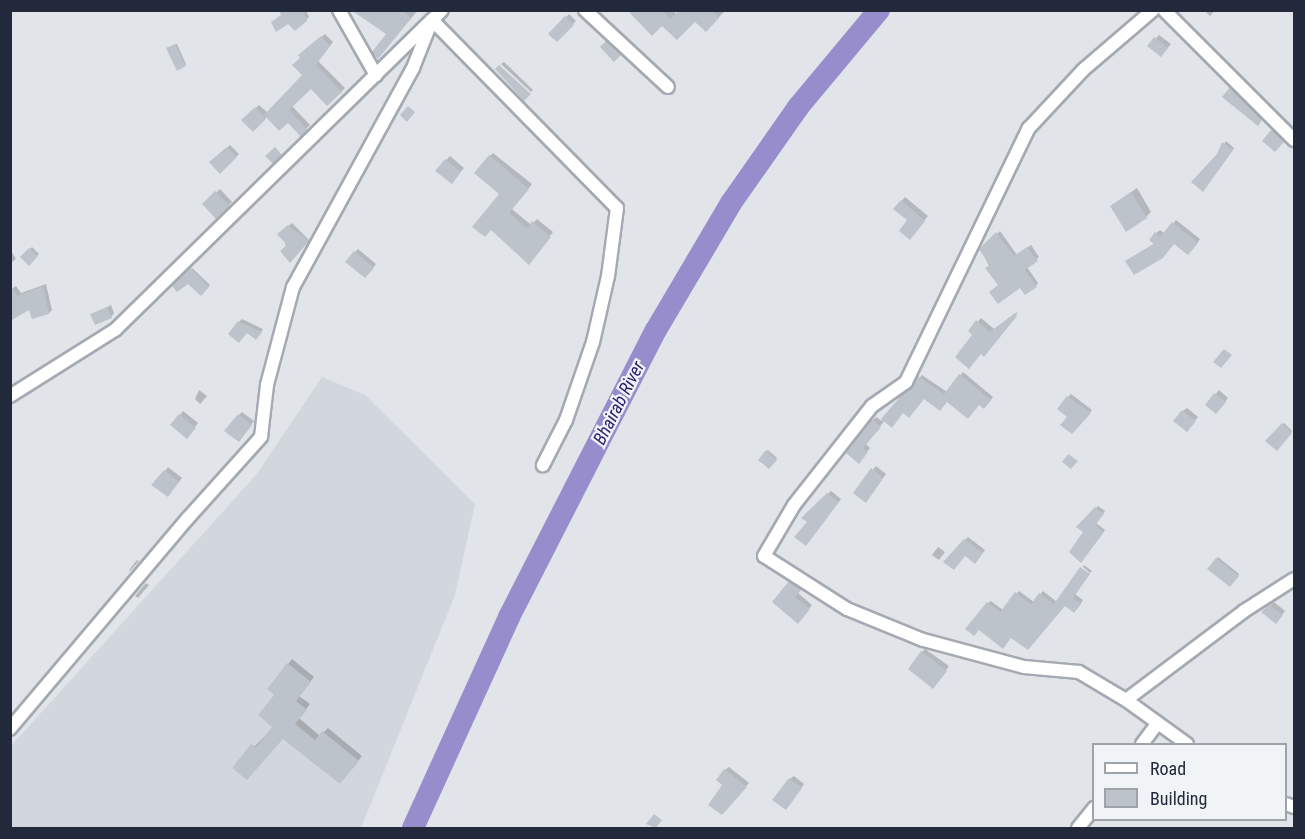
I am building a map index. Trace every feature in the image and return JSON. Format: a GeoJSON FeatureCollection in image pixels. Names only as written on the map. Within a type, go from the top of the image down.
{"type":"FeatureCollection","features":[{"type":"Feature","properties":{"kind":"street"},"geometry":{"type":"LineString","coordinates":[[339,10],[376,75]]}},
{"type":"Feature","properties":{"kind":"street"},"geometry":{"type":"LineString","coordinates":[[10,396],[115,330],[442,10]]}},
{"type":"Feature","properties":{"kind":"street"},"geometry":{"type":"LineString","coordinates":[[585,10],[668,87]]}},
{"type":"Feature","properties":{"kind":"street"},"geometry":{"type":"LineString","coordinates":[[1153,10],[1083,70],[1029,128],[906,382],[872,406],[794,505],[765,556],[847,609],[923,640],[1024,667],[1079,672],[1126,700],[1187,743]]}},
{"type":"Feature","properties":{"kind":"street"},"geometry":{"type":"LineString","coordinates":[[1164,10],[1294,140]]}},
{"type":"Feature","properties":{"kind":"street"},"geometry":{"type":"LineString","coordinates":[[432,20],[617,208],[608,276],[593,342],[566,420],[543,465]]}},
{"type":"Feature","properties":{"kind":"street"},"geometry":{"type":"LineString","coordinates":[[10,729],[188,518],[261,437],[267,385],[293,287],[413,68],[432,20]]}},
{"type":"Feature","properties":{"kind":"street"},"geometry":{"type":"LineString","coordinates":[[1126,700],[1244,611],[1294,579]]}},
{"type":"Feature","properties":{"kind":"street"},"geometry":{"type":"LineString","coordinates":[[1143,743],[1158,723]]}},
{"type":"Feature","properties":{"kind":"street"},"geometry":{"type":"LineString","coordinates":[[1078,828],[1092,810]]}},
{"type":"Feature","properties":{"kind":"shaded area"},"geometry":{"type":"Polygon","coordinates":[[[322,377],[365,395],[475,504],[455,595],[361,828],[11,828],[11,746],[256,475],[322,377]]]}},
{"type":"Feature","properties":{"kind":"building"},"geometry":{"type":"Polygon","coordinates":[[[278,10],[303,10],[307,21],[295,31],[288,24],[276,32],[271,22],[281,15],[278,10]]]}},
{"type":"Feature","properties":{"kind":"building"},"geometry":{"type":"Polygon","coordinates":[[[351,10],[402,10],[411,18],[378,59],[372,52],[386,34],[351,10]]]}},
{"type":"Feature","properties":{"kind":"building"},"geometry":{"type":"Polygon","coordinates":[[[627,10],[662,10],[670,19],[679,10],[712,10],[719,18],[706,32],[695,22],[677,40],[662,26],[652,36],[627,10]]]}},
{"type":"Feature","properties":{"kind":"building"},"geometry":{"type":"Polygon","coordinates":[[[565,16],[574,25],[557,42],[548,34],[565,16]]]}},
{"type":"Feature","properties":{"kind":"building"},"geometry":{"type":"Polygon","coordinates":[[[321,36],[330,46],[316,65],[342,92],[327,106],[311,89],[289,110],[308,130],[301,137],[288,123],[279,131],[264,115],[302,75],[292,65],[300,58],[298,55],[321,36]]]}},
{"type":"Feature","properties":{"kind":"building"},"geometry":{"type":"Polygon","coordinates":[[[1154,37],[1168,48],[1161,57],[1147,46],[1154,37]]]}},
{"type":"Feature","properties":{"kind":"building"},"geometry":{"type":"Polygon","coordinates":[[[606,41],[621,55],[614,62],[600,47],[606,41]]]}},
{"type":"Feature","properties":{"kind":"building"},"geometry":{"type":"Polygon","coordinates":[[[175,44],[186,66],[177,71],[166,48],[175,44]]]}},
{"type":"Feature","properties":{"kind":"building"},"geometry":{"type":"Polygon","coordinates":[[[499,65],[531,94],[524,101],[495,69],[499,65]]]}},
{"type":"Feature","properties":{"kind":"building"},"geometry":{"type":"Polygon","coordinates":[[[1230,87],[1262,120],[1258,126],[1222,97],[1230,87]]]}},
{"type":"Feature","properties":{"kind":"building"},"geometry":{"type":"Polygon","coordinates":[[[408,106],[415,112],[407,122],[400,115],[408,106]]]}},
{"type":"Feature","properties":{"kind":"building"},"geometry":{"type":"Polygon","coordinates":[[[255,107],[266,119],[253,132],[241,120],[255,107]]]}},
{"type":"Feature","properties":{"kind":"building"},"geometry":{"type":"Polygon","coordinates":[[[1271,130],[1284,142],[1275,152],[1262,141],[1271,130]]]}},
{"type":"Feature","properties":{"kind":"building"},"geometry":{"type":"Polygon","coordinates":[[[1222,142],[1233,150],[1203,192],[1191,182],[1217,154],[1222,142]]]}},
{"type":"Feature","properties":{"kind":"building"},"geometry":{"type":"Polygon","coordinates":[[[227,147],[237,157],[220,174],[209,162],[227,147]]]}},
{"type":"Feature","properties":{"kind":"building"},"geometry":{"type":"Polygon","coordinates":[[[275,147],[282,155],[273,164],[265,156],[275,147]]]}},
{"type":"Feature","properties":{"kind":"building"},"geometry":{"type":"Polygon","coordinates":[[[489,155],[529,189],[509,213],[527,228],[532,221],[551,237],[529,265],[491,230],[485,237],[472,227],[499,194],[474,173],[489,155]]]}},
{"type":"Feature","properties":{"kind":"building"},"geometry":{"type":"Polygon","coordinates":[[[445,159],[461,172],[452,184],[435,171],[445,159]]]}},
{"type":"Feature","properties":{"kind":"building"},"geometry":{"type":"Polygon","coordinates":[[[215,191],[230,206],[216,219],[202,204],[215,191]]]}},
{"type":"Feature","properties":{"kind":"building"},"geometry":{"type":"Polygon","coordinates":[[[1131,192],[1147,218],[1126,232],[1110,206],[1131,192]]]}},
{"type":"Feature","properties":{"kind":"building"},"geometry":{"type":"Polygon","coordinates":[[[901,200],[925,221],[910,240],[899,231],[907,220],[893,209],[901,200]]]}},
{"type":"Feature","properties":{"kind":"building"},"geometry":{"type":"Polygon","coordinates":[[[1172,222],[1198,243],[1188,255],[1174,244],[1163,258],[1134,275],[1125,261],[1154,244],[1149,240],[1155,232],[1160,237],[1172,222]]]}},
{"type":"Feature","properties":{"kind":"building"},"geometry":{"type":"Polygon","coordinates":[[[288,225],[309,241],[290,263],[280,251],[287,245],[277,234],[288,225]]]}},
{"type":"Feature","properties":{"kind":"building"},"geometry":{"type":"Polygon","coordinates":[[[996,232],[1014,256],[1027,247],[1038,261],[1025,270],[1037,287],[1025,295],[1020,288],[998,304],[989,292],[998,285],[985,268],[990,265],[979,249],[996,232]]]}},
{"type":"Feature","properties":{"kind":"building"},"geometry":{"type":"Polygon","coordinates":[[[29,248],[38,256],[29,266],[20,257],[29,248]]]}},
{"type":"Feature","properties":{"kind":"building"},"geometry":{"type":"Polygon","coordinates":[[[354,251],[374,268],[365,278],[345,262],[354,251]]]}},
{"type":"Feature","properties":{"kind":"building"},"geometry":{"type":"Polygon","coordinates":[[[190,268],[209,287],[201,296],[188,284],[177,292],[172,286],[190,268]]]}},
{"type":"Feature","properties":{"kind":"building"},"geometry":{"type":"Polygon","coordinates":[[[10,284],[17,296],[43,286],[49,314],[32,319],[29,310],[10,321],[10,284]]]}},
{"type":"Feature","properties":{"kind":"building"},"geometry":{"type":"Polygon","coordinates":[[[107,307],[112,318],[95,325],[90,314],[107,307]]]}},
{"type":"Feature","properties":{"kind":"building"},"geometry":{"type":"Polygon","coordinates":[[[1015,313],[1017,316],[984,357],[981,354],[969,369],[955,357],[972,335],[968,331],[976,320],[990,332],[1015,313]]]}},
{"type":"Feature","properties":{"kind":"building"},"geometry":{"type":"Polygon","coordinates":[[[238,321],[262,332],[256,340],[247,333],[239,343],[228,334],[238,321]]]}},
{"type":"Feature","properties":{"kind":"building"},"geometry":{"type":"Polygon","coordinates":[[[1224,349],[1232,355],[1221,368],[1213,362],[1224,349]]]}},
{"type":"Feature","properties":{"kind":"building"},"geometry":{"type":"Polygon","coordinates":[[[959,374],[991,400],[984,409],[979,405],[968,419],[947,402],[940,411],[924,399],[909,418],[903,413],[892,428],[881,419],[918,376],[944,394],[959,374]]]}},
{"type":"Feature","properties":{"kind":"building"},"geometry":{"type":"Polygon","coordinates":[[[1214,393],[1226,402],[1216,414],[1205,405],[1214,393]]]}},
{"type":"Feature","properties":{"kind":"building"},"geometry":{"type":"Polygon","coordinates":[[[1067,396],[1091,413],[1072,434],[1060,425],[1067,417],[1057,409],[1067,396]]]}},
{"type":"Feature","properties":{"kind":"building"},"geometry":{"type":"Polygon","coordinates":[[[1182,410],[1196,421],[1187,432],[1173,421],[1182,410]]]}},
{"type":"Feature","properties":{"kind":"building"},"geometry":{"type":"Polygon","coordinates":[[[179,414],[196,428],[187,439],[170,425],[179,414]]]}},
{"type":"Feature","properties":{"kind":"building"},"geometry":{"type":"Polygon","coordinates":[[[238,414],[252,425],[239,442],[224,431],[238,414]]]}},
{"type":"Feature","properties":{"kind":"building"},"geometry":{"type":"Polygon","coordinates":[[[872,419],[881,427],[863,448],[868,452],[859,464],[846,453],[872,419]]]}},
{"type":"Feature","properties":{"kind":"building"},"geometry":{"type":"Polygon","coordinates":[[[1282,423],[1292,433],[1277,451],[1265,441],[1282,423]]]}},
{"type":"Feature","properties":{"kind":"building"},"geometry":{"type":"Polygon","coordinates":[[[766,450],[777,460],[769,469],[758,460],[766,450]]]}},
{"type":"Feature","properties":{"kind":"building"},"geometry":{"type":"Polygon","coordinates":[[[1068,454],[1078,461],[1071,469],[1062,462],[1068,454]]]}},
{"type":"Feature","properties":{"kind":"building"},"geometry":{"type":"Polygon","coordinates":[[[871,468],[883,478],[866,503],[853,493],[871,468]]]}},
{"type":"Feature","properties":{"kind":"building"},"geometry":{"type":"Polygon","coordinates":[[[164,470],[179,482],[168,497],[151,485],[164,470]]]}},
{"type":"Feature","properties":{"kind":"building"},"geometry":{"type":"Polygon","coordinates":[[[827,493],[839,502],[806,546],[794,537],[807,522],[801,518],[827,493]]]}},
{"type":"Feature","properties":{"kind":"building"},"geometry":{"type":"Polygon","coordinates":[[[1095,507],[1104,514],[1095,525],[1104,532],[1081,563],[1069,552],[1083,532],[1076,527],[1095,507]]]}},
{"type":"Feature","properties":{"kind":"building"},"geometry":{"type":"Polygon","coordinates":[[[964,539],[983,553],[975,564],[965,556],[954,570],[943,562],[964,539]]]}},
{"type":"Feature","properties":{"kind":"building"},"geometry":{"type":"Polygon","coordinates":[[[1216,558],[1239,576],[1230,587],[1207,569],[1216,558]]]}},
{"type":"Feature","properties":{"kind":"building"},"geometry":{"type":"Polygon","coordinates":[[[1080,567],[1090,574],[1073,598],[1081,604],[1074,613],[1065,606],[1028,650],[1011,638],[1003,649],[979,630],[974,636],[965,629],[987,602],[1000,612],[1015,592],[1031,604],[1039,593],[1054,604],[1080,567]]]}},
{"type":"Feature","properties":{"kind":"building"},"geometry":{"type":"Polygon","coordinates":[[[789,581],[801,590],[795,597],[810,609],[798,624],[772,602],[789,581]]]}},
{"type":"Feature","properties":{"kind":"building"},"geometry":{"type":"Polygon","coordinates":[[[1269,605],[1283,615],[1276,624],[1261,612],[1269,605]]]}},
{"type":"Feature","properties":{"kind":"building"},"geometry":{"type":"Polygon","coordinates":[[[921,651],[947,671],[933,689],[908,669],[921,651]]]}},
{"type":"Feature","properties":{"kind":"building"},"geometry":{"type":"Polygon","coordinates":[[[287,663],[311,682],[296,701],[307,710],[295,724],[315,740],[322,731],[359,761],[340,784],[283,739],[247,780],[232,768],[251,744],[256,747],[272,727],[258,715],[274,695],[267,689],[287,663]]]}},
{"type":"Feature","properties":{"kind":"building"},"geometry":{"type":"Polygon","coordinates":[[[724,769],[747,787],[722,815],[708,805],[722,785],[716,780],[724,769]]]}},
{"type":"Feature","properties":{"kind":"building"},"geometry":{"type":"Polygon","coordinates":[[[789,778],[802,788],[786,810],[772,800],[789,778]]]}},
{"type":"Feature","properties":{"kind":"building"},"geometry":{"type":"Polygon","coordinates":[[[654,814],[662,820],[656,828],[646,824],[654,814]]]}},
{"type":"Feature","properties":{"kind":"waterway","name":"Bhairab River"},"geometry":{"type":"LineString","coordinates":[[413,828],[509,617],[656,330],[731,203],[799,106],[879,10]]}}]}
